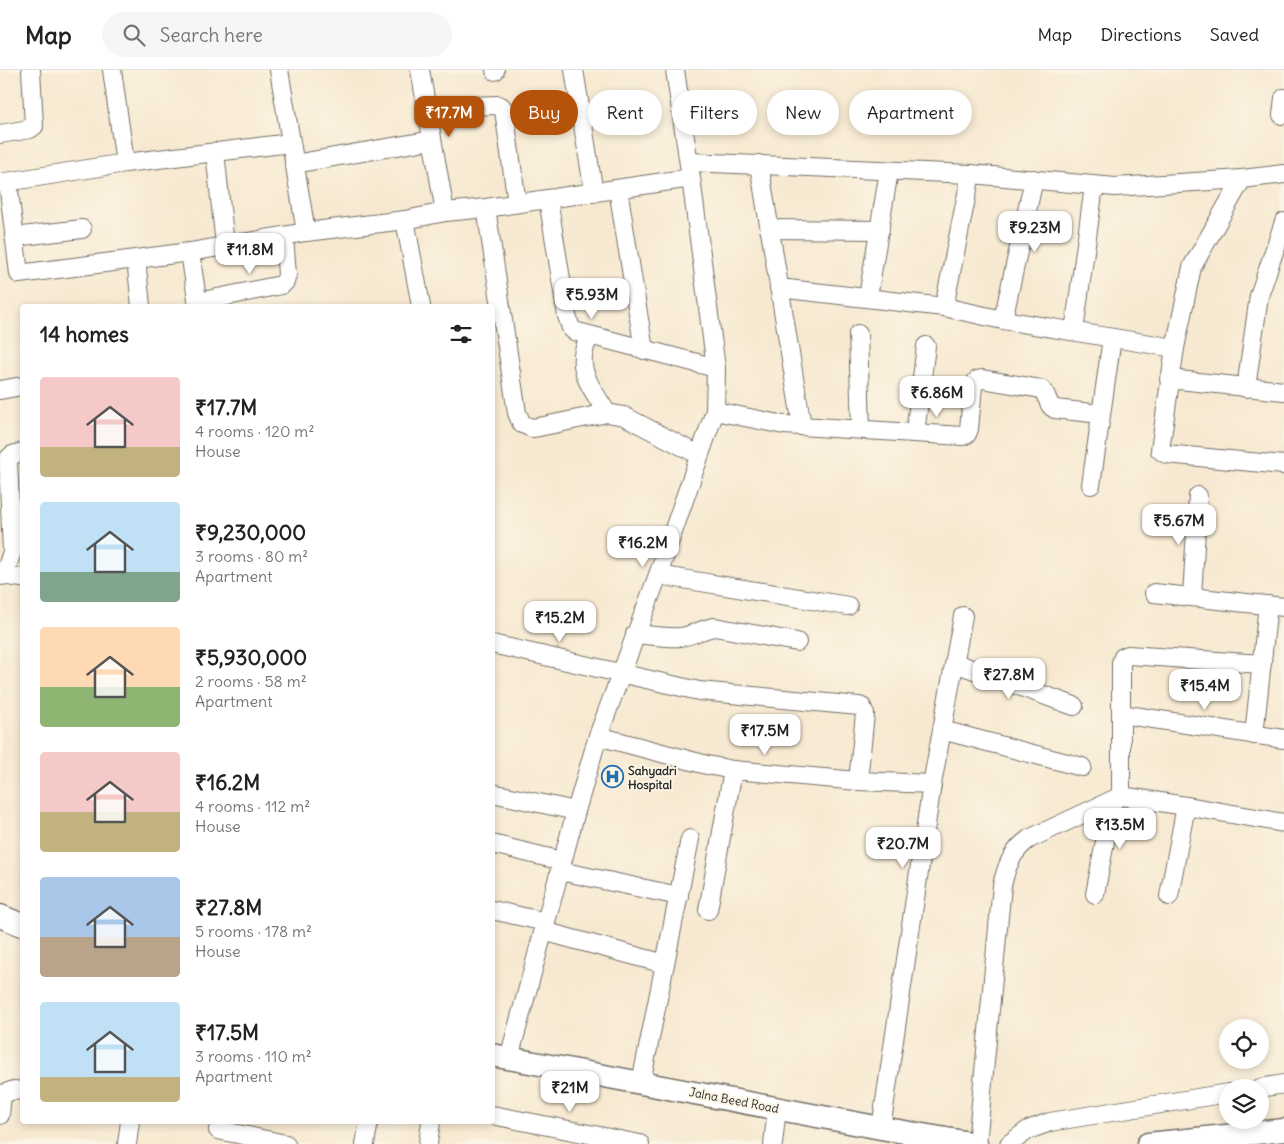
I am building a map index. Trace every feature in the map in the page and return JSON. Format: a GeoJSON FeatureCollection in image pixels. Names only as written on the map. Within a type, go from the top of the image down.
{"type":"FeatureCollection","features":[{"type":"Feature","properties":{"kind":"main road"},"geometry":{"type":"LineString","coordinates":[[0,916],[20,924]]}},
{"type":"Feature","properties":{"kind":"main road","name":"Jalna Beed Road"},"geometry":{"type":"LineString","coordinates":[[501,1057],[881,1128],[977,1144]]}},
{"type":"Feature","properties":{"kind":"main road"},"geometry":{"type":"LineString","coordinates":[[1148,1144],[1284,1130]]}},
{"type":"Feature","properties":{"kind":"street"},"geometry":{"type":"LineString","coordinates":[[0,134],[30,129],[34,126],[31,70]]}},
{"type":"Feature","properties":{"kind":"street"},"geometry":{"type":"LineString","coordinates":[[112,70],[125,164]]}},
{"type":"Feature","properties":{"kind":"street"},"geometry":{"type":"LineString","coordinates":[[279,70],[306,232]]}},
{"type":"Feature","properties":{"kind":"street"},"geometry":{"type":"LineString","coordinates":[[420,70],[445,212]]}},
{"type":"Feature","properties":{"kind":"street"},"geometry":{"type":"LineString","coordinates":[[574,70],[594,193]]}},
{"type":"Feature","properties":{"kind":"street"},"geometry":{"type":"LineString","coordinates":[[501,1057],[545,926],[598,736],[658,575],[715,411],[716,368],[676,70]]}},
{"type":"Feature","properties":{"kind":"street"},"geometry":{"type":"LineString","coordinates":[[469,106],[498,105],[504,110],[517,203]]}},
{"type":"Feature","properties":{"kind":"street"},"geometry":{"type":"LineString","coordinates":[[294,164],[432,140]]}},
{"type":"Feature","properties":{"kind":"street"},"geometry":{"type":"LineString","coordinates":[[290,143],[4,182],[19,274],[190,252],[306,232],[594,193],[618,189],[690,170],[759,164],[972,174],[1116,187],[1242,179],[1284,174]]}},
{"type":"Feature","properties":{"kind":"street"},"geometry":{"type":"LineString","coordinates":[[215,152],[225,245]]}},
{"type":"Feature","properties":{"kind":"street"},"geometry":{"type":"LineString","coordinates":[[759,164],[802,426]]}},
{"type":"Feature","properties":{"kind":"street"},"geometry":{"type":"LineString","coordinates":[[868,297],[889,171]]}},
{"type":"Feature","properties":{"kind":"street"},"geometry":{"type":"LineString","coordinates":[[944,307],[972,174]]}},
{"type":"Feature","properties":{"kind":"street"},"geometry":{"type":"LineString","coordinates":[[1242,179],[1195,258],[1192,267],[1169,379],[1159,446],[1161,452],[1166,454],[1284,465]]}},
{"type":"Feature","properties":{"kind":"street"},"geometry":{"type":"LineString","coordinates":[[1003,320],[1034,180]]}},
{"type":"Feature","properties":{"kind":"street"},"geometry":{"type":"LineString","coordinates":[[1074,331],[1094,186]]}},
{"type":"Feature","properties":{"kind":"street"},"geometry":{"type":"LineString","coordinates":[[618,189],[644,350]]}},
{"type":"Feature","properties":{"kind":"street"},"geometry":{"type":"LineString","coordinates":[[548,199],[567,316],[574,332],[716,368]]}},
{"type":"Feature","properties":{"kind":"street"},"geometry":{"type":"LineString","coordinates":[[486,208],[519,420],[526,426],[538,427],[607,413],[624,416],[699,455]]}},
{"type":"Feature","properties":{"kind":"street"},"geometry":{"type":"LineString","coordinates":[[405,220],[421,304]]}},
{"type":"Feature","properties":{"kind":"street"},"geometry":{"type":"LineString","coordinates":[[1246,388],[1258,296],[1284,222]]}},
{"type":"Feature","properties":{"kind":"street"},"geometry":{"type":"LineString","coordinates":[[14,237],[82,229]]}},
{"type":"Feature","properties":{"kind":"street"},"geometry":{"type":"LineString","coordinates":[[769,229],[880,230]]}},
{"type":"Feature","properties":{"kind":"street"},"geometry":{"type":"LineString","coordinates":[[190,252],[198,304],[281,286],[285,282],[287,275],[284,236]]}},
{"type":"Feature","properties":{"kind":"street"},"geometry":{"type":"LineString","coordinates":[[136,259],[141,304]]}},
{"type":"Feature","properties":{"kind":"street"},"geometry":{"type":"LineString","coordinates":[[778,288],[944,307],[1003,320],[1175,348]]}},
{"type":"Feature","properties":{"kind":"street"},"geometry":{"type":"LineString","coordinates":[[858,334],[861,429]]}},
{"type":"Feature","properties":{"kind":"street"},"geometry":{"type":"LineString","coordinates":[[589,336],[583,355],[583,368],[585,376],[607,413]]}},
{"type":"Feature","properties":{"kind":"street"},"geometry":{"type":"LineString","coordinates":[[1091,485],[1112,338]]}},
{"type":"Feature","properties":{"kind":"street"},"geometry":{"type":"LineString","coordinates":[[915,433],[926,346]]}},
{"type":"Feature","properties":{"kind":"street"},"geometry":{"type":"LineString","coordinates":[[1169,379],[1284,391]]}},
{"type":"Feature","properties":{"kind":"street"},"geometry":{"type":"LineString","coordinates":[[715,411],[802,426],[960,436],[965,435],[969,429],[973,386],[974,382],[980,380],[1041,389],[1045,393],[1049,405],[1055,409],[1101,414]]}},
{"type":"Feature","properties":{"kind":"street"},"geometry":{"type":"LineString","coordinates":[[0,390],[20,386]]}},
{"type":"Feature","properties":{"kind":"street"},"geometry":{"type":"LineString","coordinates":[[20,453],[12,455],[8,459],[12,552],[1,576],[20,578]]}},
{"type":"Feature","properties":{"kind":"street"},"geometry":{"type":"LineString","coordinates":[[1192,597],[1198,496]]}},
{"type":"Feature","properties":{"kind":"street"},"geometry":{"type":"LineString","coordinates":[[658,575],[848,606]]}},
{"type":"Feature","properties":{"kind":"street"},"geometry":{"type":"LineString","coordinates":[[1154,593],[1276,606],[1262,664],[1254,735]]}},
{"type":"Feature","properties":{"kind":"street"},"geometry":{"type":"LineString","coordinates":[[881,1128],[932,784],[963,616]]}},
{"type":"Feature","properties":{"kind":"street"},"geometry":{"type":"LineString","coordinates":[[635,634],[680,637],[715,627],[796,642]]}},
{"type":"Feature","properties":{"kind":"street"},"geometry":{"type":"LineString","coordinates":[[495,645],[716,694],[862,707],[865,714],[858,781]]}},
{"type":"Feature","properties":{"kind":"street"},"geometry":{"type":"LineString","coordinates":[[1095,894],[1117,798],[1121,714],[1121,662],[1123,657],[1262,664]]}},
{"type":"Feature","properties":{"kind":"street"},"geometry":{"type":"LineString","coordinates":[[955,663],[1074,706]]}},
{"type":"Feature","properties":{"kind":"street"},"geometry":{"type":"LineString","coordinates":[[1121,714],[1284,740]]}},
{"type":"Feature","properties":{"kind":"street"},"geometry":{"type":"LineString","coordinates":[[942,730],[1082,767]]}},
{"type":"Feature","properties":{"kind":"street"},"geometry":{"type":"LineString","coordinates":[[598,736],[733,770],[858,781],[932,784]]}},
{"type":"Feature","properties":{"kind":"street"},"geometry":{"type":"LineString","coordinates":[[708,910],[733,770]]}},
{"type":"Feature","properties":{"kind":"street"},"geometry":{"type":"LineString","coordinates":[[495,794],[576,811]]}},
{"type":"Feature","properties":{"kind":"street"},"geometry":{"type":"LineString","coordinates":[[977,1144],[1002,886],[1009,862],[1018,848],[1029,839],[1117,798],[1186,806],[1284,823]]}},
{"type":"Feature","properties":{"kind":"street"},"geometry":{"type":"LineString","coordinates":[[1169,896],[1186,806]]}},
{"type":"Feature","properties":{"kind":"street"},"geometry":{"type":"LineString","coordinates":[[641,1083],[690,839]]}},
{"type":"Feature","properties":{"kind":"street"},"geometry":{"type":"LineString","coordinates":[[495,845],[561,866],[679,896]]}},
{"type":"Feature","properties":{"kind":"street"},"geometry":{"type":"LineString","coordinates":[[495,911],[665,964]]}},
{"type":"Feature","properties":{"kind":"street"},"geometry":{"type":"LineString","coordinates":[[1269,1086],[1284,1084]]}},
{"type":"Feature","properties":{"kind":"street"},"geometry":{"type":"LineString","coordinates":[[0,1115],[1,1094],[14,1090],[20,1091]]}},
{"type":"Feature","properties":{"kind":"street"},"geometry":{"type":"LineString","coordinates":[[1009,1144],[1028,1130],[1050,1122],[1219,1094]]}},
{"type":"Feature","properties":{"kind":"street"},"geometry":{"type":"LineString","coordinates":[[773,1144],[778,1108]]}},
{"type":"Feature","properties":{"kind":"street"},"geometry":{"type":"LineString","coordinates":[[495,1116],[605,1140],[640,1144]]}},
{"type":"Feature","properties":{"kind":"street"},"geometry":{"type":"LineString","coordinates":[[127,1144],[130,1124]]}},
{"type":"Feature","properties":{"kind":"street"},"geometry":{"type":"LineString","coordinates":[[364,1144],[368,1124]]}},
{"type":"Feature","properties":{"kind":"street"},"geometry":{"type":"LineString","coordinates":[[428,1144],[431,1124]]}},
{"type":"Feature","properties":{"kind":"street"},"geometry":{"type":"LineString","coordinates":[[217,1132],[286,1144]]}},
{"type":"Feature","properties":{"kind":"street"},"geometry":{"type":"LineString","coordinates":[[1253,1144],[1284,1140]]}},
{"type":"Feature","properties":{"kind":"place","name":"Sahyadri Hospital"},"geometry":{"type":"Point","coordinates":[612,777]}}]}
